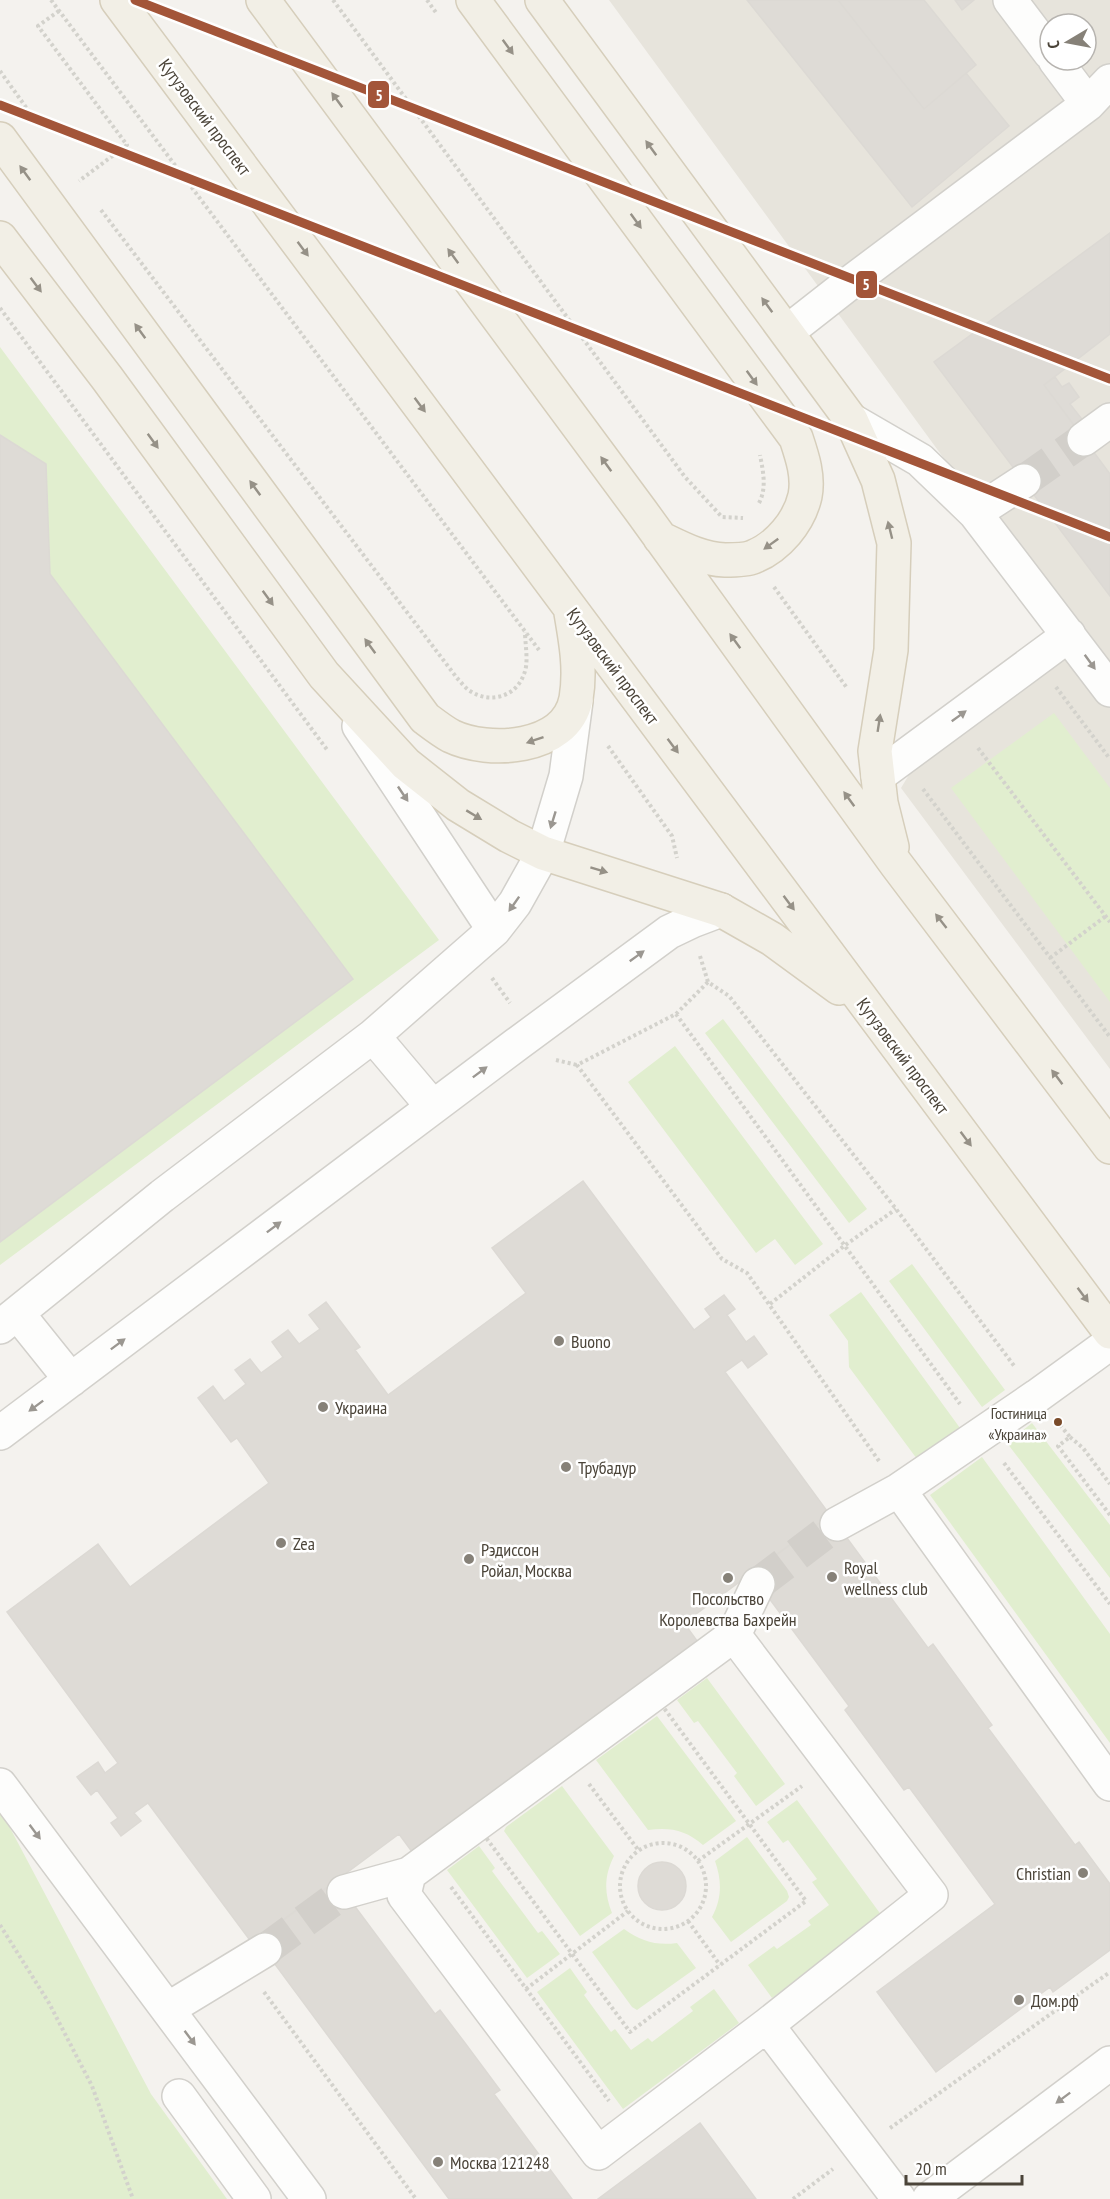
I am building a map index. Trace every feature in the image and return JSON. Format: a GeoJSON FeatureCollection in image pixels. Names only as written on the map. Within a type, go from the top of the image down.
{"type":"FeatureCollection","features":[{"type":"Feature","properties":{"kind":"main road","name":"Кутузовский проспект"},"geometry":{"type":"LineString","coordinates":[[117,0],[1110,1332]]}},
{"type":"Feature","properties":{"kind":"main road"},"geometry":{"type":"LineString","coordinates":[[263,0],[659,537],[896,864],[1110,1148]]}},
{"type":"Feature","properties":{"kind":"main road"},"geometry":{"type":"LineString","coordinates":[[473,0],[796,438],[805,466],[805,495],[794,524],[775,542],[752,557],[725,560],[693,554],[659,537]]}},
{"type":"Feature","properties":{"kind":"main road"},"geometry":{"type":"LineString","coordinates":[[542,0],[852,420],[878,480],[894,543],[891,651],[875,751],[889,767],[881,803],[896,864]]}},
{"type":"Feature","properties":{"kind":"main road"},"geometry":{"type":"LineString","coordinates":[[0,139],[424,718],[452,736],[483,745],[509,746],[538,740],[561,726],[576,701],[579,658],[570,608]]}},
{"type":"Feature","properties":{"kind":"main road"},"geometry":{"type":"LineString","coordinates":[[0,238],[107,378],[324,675],[406,764],[458,805],[509,836],[543,853],[700,910],[772,939],[867,1008]]}},
{"type":"Feature","properties":{"kind":"street"},"geometry":{"type":"LineString","coordinates":[[1010,0],[1038,38]]}},
{"type":"Feature","properties":{"kind":"street"},"geometry":{"type":"LineString","coordinates":[[1064,72],[1088,104]]}},
{"type":"Feature","properties":{"kind":"street"},"geometry":{"type":"LineString","coordinates":[[787,332],[1088,104],[1110,81]]}},
{"type":"Feature","properties":{"kind":"street"},"geometry":{"type":"LineString","coordinates":[[852,420],[920,460],[975,513],[1110,690]]}},
{"type":"Feature","properties":{"kind":"street"},"geometry":{"type":"LineString","coordinates":[[1084,438],[1110,420]]}},
{"type":"Feature","properties":{"kind":"street"},"geometry":{"type":"LineString","coordinates":[[975,513],[1024,481]]}},
{"type":"Feature","properties":{"kind":"street"},"geometry":{"type":"LineString","coordinates":[[889,767],[1069,635]]}},
{"type":"Feature","properties":{"kind":"street"},"geometry":{"type":"LineString","coordinates":[[324,675],[483,940]]}},
{"type":"Feature","properties":{"kind":"street"},"geometry":{"type":"LineString","coordinates":[[71,1380],[9,1321],[162,1196],[373,1036],[483,940],[516,903],[543,853],[566,776],[576,701]]}},
{"type":"Feature","properties":{"kind":"street"},"geometry":{"type":"LineString","coordinates":[[0,1433],[532,1033],[700,910]]}},
{"type":"Feature","properties":{"kind":"street"},"geometry":{"type":"LineString","coordinates":[[373,1036],[433,1107]]}},
{"type":"Feature","properties":{"kind":"street"},"geometry":{"type":"LineString","coordinates":[[837,1524],[899,1490],[1110,1343]]}},
{"type":"Feature","properties":{"kind":"street"},"geometry":{"type":"LineString","coordinates":[[899,1490],[1110,1784]]}},
{"type":"Feature","properties":{"kind":"street"},"geometry":{"type":"LineString","coordinates":[[344,1892],[409,1874],[734,1635],[758,1584]]}},
{"type":"Feature","properties":{"kind":"street"},"geometry":{"type":"LineString","coordinates":[[409,1874],[404,1895],[598,2153],[767,2025],[931,1895],[734,1635]]}},
{"type":"Feature","properties":{"kind":"street"},"geometry":{"type":"LineString","coordinates":[[0,1785],[309,2199]]}},
{"type":"Feature","properties":{"kind":"street"},"geometry":{"type":"LineString","coordinates":[[168,2009],[254,1957]]}},
{"type":"Feature","properties":{"kind":"street"},"geometry":{"type":"LineString","coordinates":[[767,2025],[899,2199]]}},
{"type":"Feature","properties":{"kind":"street"},"geometry":{"type":"LineString","coordinates":[[929,2199],[1110,2063]]}},
{"type":"Feature","properties":{"kind":"street"},"geometry":{"type":"LineString","coordinates":[[179,2096],[254,2199]]}},
{"type":"Feature","properties":{"kind":"path"},"geometry":{"type":"LineString","coordinates":[[51,0],[525,631],[672,836],[700,910],[708,982],[729,996],[896,1209],[1037,1396],[1070,1437],[1083,1448],[1110,1484]]}},
{"type":"Feature","properties":{"kind":"path"},"geometry":{"type":"LineString","coordinates":[[333,0],[685,477],[722,517],[878,730]]}},
{"type":"Feature","properties":{"kind":"path"},"geometry":{"type":"LineString","coordinates":[[427,0],[441,19]]}},
{"type":"Feature","properties":{"kind":"path"},"geometry":{"type":"LineString","coordinates":[[59,11],[38,26],[127,145],[79,181]]}},
{"type":"Feature","properties":{"kind":"path"},"geometry":{"type":"LineString","coordinates":[[0,71],[40,126]]}},
{"type":"Feature","properties":{"kind":"path"},"geometry":{"type":"LineString","coordinates":[[73,172],[86,190]]}},
{"type":"Feature","properties":{"kind":"path"},"geometry":{"type":"LineString","coordinates":[[100,209],[457,678],[469,690],[484,698],[502,697],[517,687],[525,672],[525,631]]}},
{"type":"Feature","properties":{"kind":"path"},"geometry":{"type":"LineString","coordinates":[[0,308],[334,759]]}},
{"type":"Feature","properties":{"kind":"path"},"geometry":{"type":"LineString","coordinates":[[754,512],[762,497],[764,477],[759,447]]}},
{"type":"Feature","properties":{"kind":"path"},"geometry":{"type":"LineString","coordinates":[[722,517],[741,519],[748,516]]}},
{"type":"Feature","properties":{"kind":"path"},"geometry":{"type":"LineString","coordinates":[[1053,683],[1110,759]]}},
{"type":"Feature","properties":{"kind":"path"},"geometry":{"type":"LineString","coordinates":[[974,742],[1110,922]]}},
{"type":"Feature","properties":{"kind":"path"},"geometry":{"type":"LineString","coordinates":[[889,767],[1050,958],[1110,1037]]}},
{"type":"Feature","properties":{"kind":"path"},"geometry":{"type":"LineString","coordinates":[[1050,958],[1106,916]]}},
{"type":"Feature","properties":{"kind":"path"},"geometry":{"type":"LineString","coordinates":[[483,940],[532,1033],[550,1058],[577,1065],[722,1259],[747,1273],[899,1490]]}},
{"type":"Feature","properties":{"kind":"path"},"geometry":{"type":"LineString","coordinates":[[577,1065],[676,1014],[708,982]]}},
{"type":"Feature","properties":{"kind":"path"},"geometry":{"type":"LineString","coordinates":[[676,1014],[982,1434],[1110,1604]]}},
{"type":"Feature","properties":{"kind":"path"},"geometry":{"type":"LineString","coordinates":[[770,1304],[896,1209]]}},
{"type":"Feature","properties":{"kind":"path"},"geometry":{"type":"LineString","coordinates":[[1070,1437],[1058,1446],[1110,1515]]}},
{"type":"Feature","properties":{"kind":"path"},"geometry":{"type":"LineString","coordinates":[[476,1841],[670,1697]]}},
{"type":"Feature","properties":{"kind":"path"},"geometry":{"type":"LineString","coordinates":[[484,1835],[630,2032],[806,1901],[661,1704]]}},
{"type":"Feature","properties":{"kind":"path"},"geometry":{"type":"LineString","coordinates":[[576,1767],[639,1851]]}},
{"type":"Feature","properties":{"kind":"path"},"geometry":{"type":"LineString","coordinates":[[698,1862],[804,1784]]}},
{"type":"Feature","properties":{"kind":"path"},"geometry":{"type":"LineString","coordinates":[[670,1844],[686,1850],[698,1862],[705,1877],[705,1894],[699,1909],[688,1921],[673,1928],[656,1928],[641,1922],[628,1911],[622,1896],[621,1879],[627,1864],[639,1851],[653,1845],[670,1844]]}},
{"type":"Feature","properties":{"kind":"path"},"geometry":{"type":"LineString","coordinates":[[450,1886],[630,2129]]}},
{"type":"Feature","properties":{"kind":"path"},"geometry":{"type":"LineString","coordinates":[[526,1989],[628,1911]]}},
{"type":"Feature","properties":{"kind":"path"},"geometry":{"type":"LineString","coordinates":[[688,1921],[720,1965]]}},
{"type":"Feature","properties":{"kind":"path"},"geometry":{"type":"LineString","coordinates":[[0,1925],[49,2003],[92,2086],[133,2199]]}},
{"type":"Feature","properties":{"kind":"path"},"geometry":{"type":"LineString","coordinates":[[254,1957],[416,2199]]}},
{"type":"Feature","properties":{"kind":"path"},"geometry":{"type":"LineString","coordinates":[[793,2199],[1110,1972]]}},
{"type":"Feature","properties":{"kind":"shaded area"},"geometry":{"type":"Polygon","coordinates":[[[609,0],[1110,0],[1110,1069],[901,788],[939,725],[1067,627],[609,0]]]}},
{"type":"Feature","properties":{"kind":"green space"},"geometry":{"type":"Polygon","coordinates":[[[0,347],[439,940],[0,1265],[0,347]]]}},
{"type":"Feature","properties":{"kind":"green space"},"geometry":{"type":"Polygon","coordinates":[[[1054,713],[1110,788],[1110,1002],[951,788],[1054,713]]]}},
{"type":"Feature","properties":{"kind":"green space"},"geometry":{"type":"Polygon","coordinates":[[[723,1019],[867,1209],[849,1223],[705,1033],[723,1019]]]}},
{"type":"Feature","properties":{"kind":"green space"},"geometry":{"type":"Polygon","coordinates":[[[675,1046],[823,1244],[795,1265],[775,1239],[756,1253],[628,1082],[675,1046]]]}},
{"type":"Feature","properties":{"kind":"green space"},"geometry":{"type":"Polygon","coordinates":[[[912,1264],[1005,1390],[982,1407],[889,1281],[912,1264]]]}},
{"type":"Feature","properties":{"kind":"green space"},"geometry":{"type":"Polygon","coordinates":[[[861,1292],[960,1428],[917,1459],[849,1367],[848,1341],[829,1315],[861,1292]]]}},
{"type":"Feature","properties":{"kind":"green space"},"geometry":{"type":"Polygon","coordinates":[[[1032,1423],[1110,1525],[1110,1578],[1007,1443],[1032,1423]]]}},
{"type":"Feature","properties":{"kind":"green space"},"geometry":{"type":"Polygon","coordinates":[[[982,1457],[1110,1634],[1110,1743],[930,1495],[982,1457]]]}},
{"type":"Feature","properties":{"kind":"green space"},"geometry":{"type":"Polygon","coordinates":[[[707,1678],[785,1784],[756,1806],[734,1776],[737,1773],[698,1721],[694,1723],[677,1700],[707,1678]]]}},
{"type":"Feature","properties":{"kind":"green space"},"geometry":{"type":"Polygon","coordinates":[[[657,1716],[736,1821],[703,1845],[677,1831],[648,1830],[596,1760],[657,1716]]]}},
{"type":"Feature","properties":{"kind":"green space"},"geometry":{"type":"Polygon","coordinates":[[[562,1786],[614,1856],[606,1884],[612,1913],[580,1936],[504,1831],[506,1827],[562,1786]]]}},
{"type":"Feature","properties":{"kind":"green space"},"geometry":{"type":"Polygon","coordinates":[[[797,1800],[882,1916],[772,1998],[748,1965],[774,1946],[777,1949],[811,1925],[808,1921],[829,1905],[812,1882],[817,1879],[788,1840],[783,1843],[767,1822],[797,1800]]]}},
{"type":"Feature","properties":{"kind":"green space"},"geometry":{"type":"Polygon","coordinates":[[[0,1809],[151,2094],[227,2199],[0,2199],[0,1809]]]}},
{"type":"Feature","properties":{"kind":"green space"},"geometry":{"type":"Polygon","coordinates":[[[747,1837],[787,1891],[789,1897],[787,1901],[731,1942],[712,1917],[718,1903],[720,1889],[715,1861],[747,1837]]]}},
{"type":"Feature","properties":{"kind":"green space"},"geometry":{"type":"Polygon","coordinates":[[[479,1846],[495,1868],[492,1871],[538,1933],[542,1931],[560,1954],[527,1978],[447,1870],[479,1846]]]}},
{"type":"Feature","properties":{"kind":"green space"},"geometry":{"type":"Polygon","coordinates":[[[624,1929],[649,1942],[677,1943],[696,1968],[637,2010],[632,2007],[592,1952],[624,1929]]]}},
{"type":"Feature","properties":{"kind":"green space"},"geometry":{"type":"Polygon","coordinates":[[[570,1968],[587,1992],[584,1995],[611,2032],[615,2029],[631,2050],[648,2038],[652,2042],[693,2011],[690,2007],[714,1989],[739,2023],[623,2109],[537,1992],[570,1968]]]}},
{"type":"Feature","properties":{"kind":"building"},"geometry":{"type":"Polygon","coordinates":[[[747,0],[838,0],[924,109],[966,73],[1009,126],[912,207],[747,0]]]}},
{"type":"Feature","properties":{"kind":"building"},"geometry":{"type":"Polygon","coordinates":[[[838,0],[924,0],[976,65],[924,109],[838,0]]]}},
{"type":"Feature","properties":{"kind":"building"},"geometry":{"type":"Polygon","coordinates":[[[955,0],[974,0],[962,10],[955,0]]]}},
{"type":"Feature","properties":{"kind":"building"},"geometry":{"type":"Polygon","coordinates":[[[1110,233],[1110,334],[1044,385],[1110,474],[1110,596],[934,362],[1110,233]]]}},
{"type":"Feature","properties":{"kind":"building"},"geometry":{"type":"Polygon","coordinates":[[[1055,377],[1062,387],[1069,383],[1079,397],[1070,404],[1085,423],[1077,429],[1044,385],[1055,377]]]}},
{"type":"Feature","properties":{"kind":"building"},"geometry":{"type":"Polygon","coordinates":[[[0,435],[46,464],[50,574],[353,979],[0,1242],[0,435]]]}},
{"type":"Feature","properties":{"kind":"building","name":"Рэдиссон Ройал, Москва"},"geometry":{"type":"Polygon","coordinates":[[[583,1181],[694,1330],[711,1317],[705,1309],[724,1295],[735,1309],[727,1315],[746,1342],[754,1336],[767,1354],[748,1368],[742,1360],[725,1372],[830,1515],[684,1623],[703,1649],[418,1860],[399,1834],[252,1943],[148,1803],[134,1813],[141,1821],[121,1836],[111,1823],[118,1818],[97,1790],[91,1795],[77,1777],[98,1762],[105,1773],[118,1763],[7,1612],[98,1544],[130,1587],[269,1483],[237,1438],[231,1442],[198,1398],[213,1386],[224,1401],[246,1384],[235,1370],[250,1359],[261,1373],[283,1357],[272,1342],[288,1330],[299,1344],[320,1329],[309,1315],[326,1302],[360,1347],[355,1350],[388,1395],[526,1293],[492,1248],[583,1181]]]}},
{"type":"Feature","properties":{"kind":"building"},"geometry":{"type":"Polygon","coordinates":[[[830,1515],[928,1648],[933,1644],[992,1725],[988,1728],[1075,1845],[1079,1842],[1110,1884],[1110,1950],[1053,1992],[1050,1987],[936,2072],[877,1992],[995,1904],[909,1787],[904,1790],[845,1710],[849,1706],[751,1574],[830,1515]]]}},
{"type":"Feature","properties":{"kind":"building"},"geometry":{"type":"Polygon","coordinates":[[[662,1862],[679,1869],[686,1886],[679,1903],[662,1910],[645,1903],[638,1886],[645,1869],[662,1862]]]}},
{"type":"Feature","properties":{"kind":"building"},"geometry":{"type":"Polygon","coordinates":[[[336,1881],[435,2014],[440,2010],[500,2090],[494,2094],[572,2199],[449,2199],[257,1940],[336,1881]]]}},
{"type":"Feature","properties":{"kind":"building"},"geometry":{"type":"Polygon","coordinates":[[[700,2123],[756,2199],[598,2199],[657,2155],[700,2123]]]}},
{"type":"Feature","properties":{"kind":"tunnel"},"geometry":{"type":"LineString","coordinates":[[1024,481],[1084,439]]}},
{"type":"Feature","properties":{"kind":"tunnel"},"geometry":{"type":"LineString","coordinates":[[758,1584],[837,1524]]}},
{"type":"Feature","properties":{"kind":"tunnel"},"geometry":{"type":"LineString","coordinates":[[265,1950],[344,1892]]}},
{"type":"Feature","properties":{"kind":"transit line","name":"5"},"geometry":{"type":"LineString","coordinates":[[135,0],[1110,379]]}},
{"type":"Feature","properties":{"kind":"transit line","name":"5"},"geometry":{"type":"LineString","coordinates":[[0,105],[1110,537]]}},
{"type":"Feature","properties":{"kind":"place","name":"Buono"},"geometry":{"type":"Point","coordinates":[559,1341]}},
{"type":"Feature","properties":{"kind":"place","name":"Украина"},"geometry":{"type":"Point","coordinates":[323,1407]}},
{"type":"Feature","properties":{"kind":"place","name":"Гостиница «Украина»"},"geometry":{"type":"Point","coordinates":[1058,1422]}},
{"type":"Feature","properties":{"kind":"place","name":"Трубадур"},"geometry":{"type":"Point","coordinates":[566,1467]}},
{"type":"Feature","properties":{"kind":"place","name":"Zea"},"geometry":{"type":"Point","coordinates":[281,1543]}},
{"type":"Feature","properties":{"kind":"place","name":"Рэдиссон Ройал, Москва"},"geometry":{"type":"Point","coordinates":[469,1559]}},
{"type":"Feature","properties":{"kind":"place","name":"Royal wellness club"},"geometry":{"type":"Point","coordinates":[832,1577]}},
{"type":"Feature","properties":{"kind":"place","name":"Посольство Королевства Бахрейн"},"geometry":{"type":"Point","coordinates":[728,1578]}},
{"type":"Feature","properties":{"kind":"place","name":"Christian"},"geometry":{"type":"Point","coordinates":[1083,1873]}},
{"type":"Feature","properties":{"kind":"place","name":"Дом.рф"},"geometry":{"type":"Point","coordinates":[1019,2000]}},
{"type":"Feature","properties":{"kind":"place","name":"Москва 121248"},"geometry":{"type":"Point","coordinates":[438,2162]}}]}
